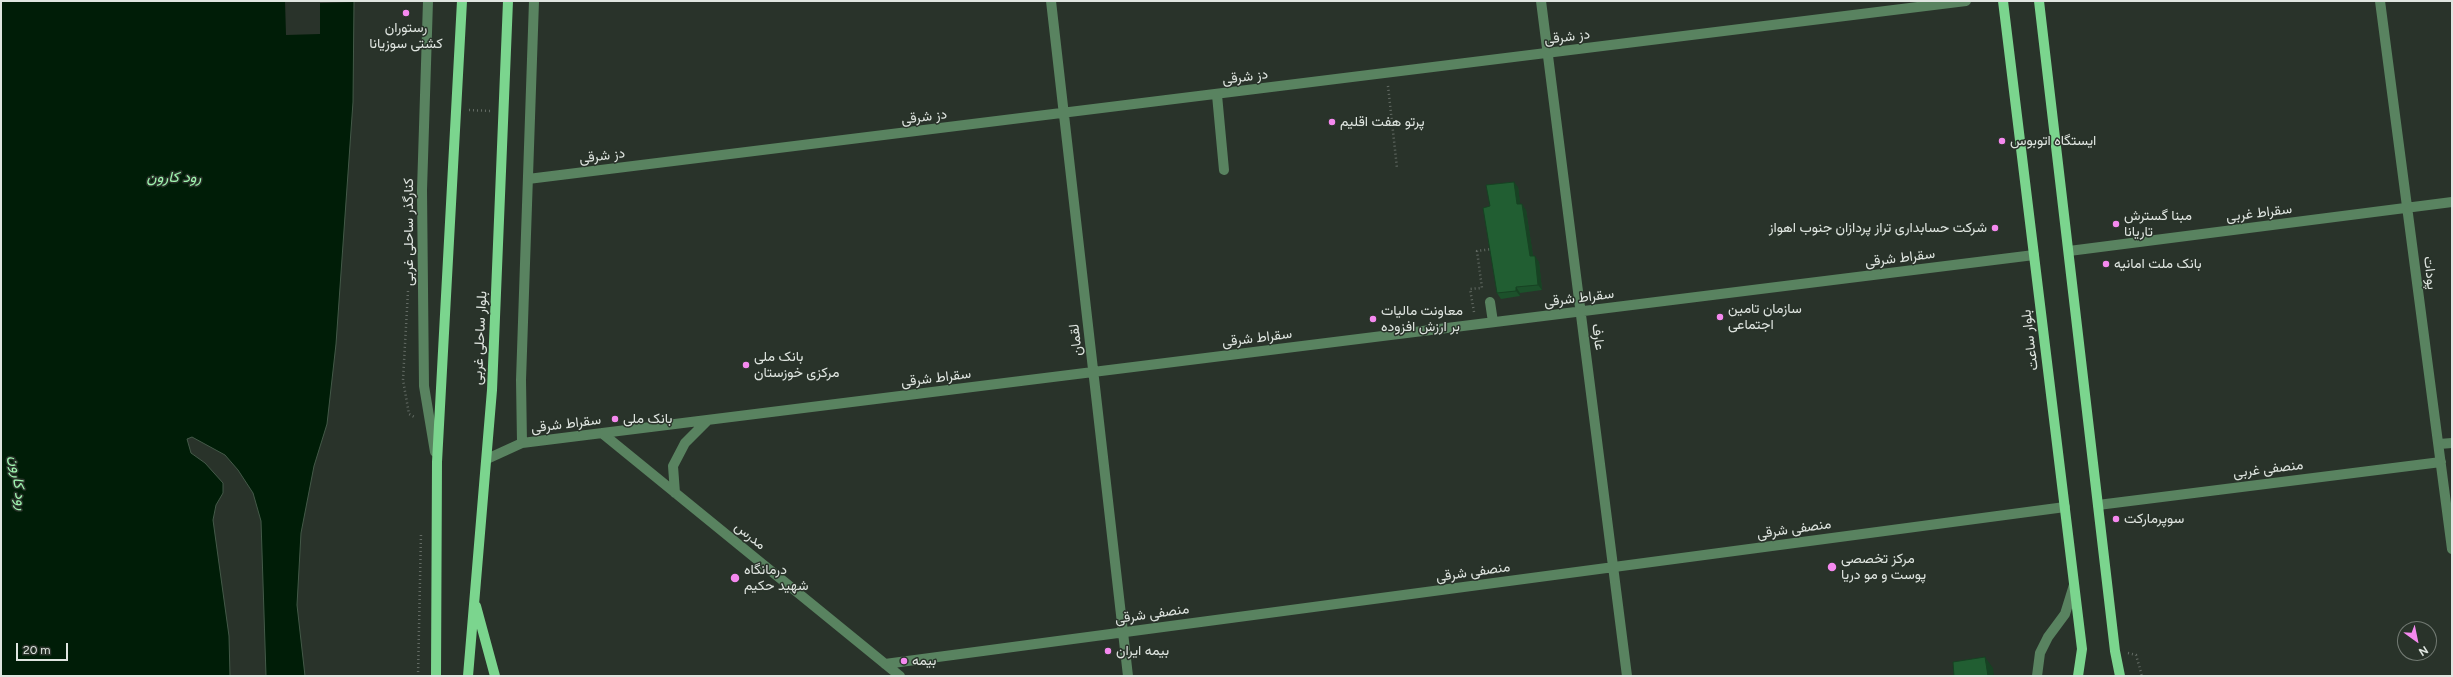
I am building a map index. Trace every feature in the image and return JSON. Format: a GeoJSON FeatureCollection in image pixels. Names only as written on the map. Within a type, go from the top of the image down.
{"type":"FeatureCollection","features":[{"type":"Feature","properties":{"kind":"main road"},"geometry":{"type":"LineString","coordinates":[[436,676],[437,462],[462,1]]}},
{"type":"Feature","properties":{"kind":"main road","name":"بلوار ساحلی غربی"},"geometry":{"type":"LineString","coordinates":[[468,676],[487,459],[508,1]]}},
{"type":"Feature","properties":{"kind":"main road","name":"بلوار ساعت"},"geometry":{"type":"LineString","coordinates":[[2003,1],[2082,649],[2078,676]]}},
{"type":"Feature","properties":{"kind":"main road"},"geometry":{"type":"LineString","coordinates":[[2039,1],[2115,651],[2120,676]]}},
{"type":"Feature","properties":{"kind":"main road"},"geometry":{"type":"LineString","coordinates":[[475,600],[495,676]]}},
{"type":"Feature","properties":{"kind":"street","name":"کنارگذر ساحلی غربی"},"geometry":{"type":"LineString","coordinates":[[428,1],[422,190],[424,386],[437,462]]}},
{"type":"Feature","properties":{"kind":"street"},"geometry":{"type":"LineString","coordinates":[[522,443],[521,380],[534,1]]}},
{"type":"Feature","properties":{"kind":"street","name":"لقمان"},"geometry":{"type":"LineString","coordinates":[[1051,1],[1128,676]]}},
{"type":"Feature","properties":{"kind":"street","name":"عارف"},"geometry":{"type":"LineString","coordinates":[[1541,1],[1627,676]]}},
{"type":"Feature","properties":{"kind":"street","name":"دز شرقی"},"geometry":{"type":"LineString","coordinates":[[528,179],[1064,114],[1966,1]]}},
{"type":"Feature","properties":{"kind":"street","name":"پودات"},"geometry":{"type":"LineString","coordinates":[[2380,1],[2452,549]]}},
{"type":"Feature","properties":{"kind":"street"},"geometry":{"type":"LineString","coordinates":[[1217,95],[1224,170]]}},
{"type":"Feature","properties":{"kind":"street","name":"سقراط غربی"},"geometry":{"type":"LineString","coordinates":[[2069,251],[2452,202]]}},
{"type":"Feature","properties":{"kind":"street","name":"سقراط شرقی"},"geometry":{"type":"LineString","coordinates":[[487,459],[522,443],[2034,255]]}},
{"type":"Feature","properties":{"kind":"street"},"geometry":{"type":"LineString","coordinates":[[1490,302],[1493,322]]}},
{"type":"Feature","properties":{"kind":"street"},"geometry":{"type":"LineString","coordinates":[[675,493],[673,466],[685,443],[708,420]]}},
{"type":"Feature","properties":{"kind":"street","name":"مدرس"},"geometry":{"type":"LineString","coordinates":[[602,433],[900,676]]}},
{"type":"Feature","properties":{"kind":"street"},"geometry":{"type":"LineString","coordinates":[[2438,444],[2452,443]]}},
{"type":"Feature","properties":{"kind":"street","name":"منصفی غربی"},"geometry":{"type":"LineString","coordinates":[[2098,505],[2441,462]]}},
{"type":"Feature","properties":{"kind":"street","name":"منصفی شرقی"},"geometry":{"type":"LineString","coordinates":[[885,664],[2065,507]]}},
{"type":"Feature","properties":{"kind":"street"},"geometry":{"type":"LineString","coordinates":[[2037,676],[2040,653],[2048,637],[2065,614],[2074,585]]}},
{"type":"Feature","properties":{"kind":"path"},"geometry":{"type":"LineString","coordinates":[[1386,74],[1397,168]]}},
{"type":"Feature","properties":{"kind":"path"},"geometry":{"type":"LineString","coordinates":[[456,110],[504,112]]}},
{"type":"Feature","properties":{"kind":"path"},"geometry":{"type":"LineString","coordinates":[[1476,324],[1470,289],[1482,288],[1477,251],[1496,249]]}},
{"type":"Feature","properties":{"kind":"path"},"geometry":{"type":"LineString","coordinates":[[2115,651],[2136,655],[2142,676]]}},
{"type":"Feature","properties":{"kind":"water","name":"رود کارون"},"geometry":{"type":"Polygon","coordinates":[[[1,1],[354,1],[353,102],[336,344],[327,424],[314,466],[301,533],[297,605],[305,676],[266,676],[261,521],[253,493],[238,470],[225,455],[192,437],[187,439],[191,453],[205,463],[223,483],[223,493],[216,505],[213,520],[229,636],[230,676],[1,676],[1,1]]]}},
{"type":"Feature","properties":{"kind":"pier"},"geometry":{"type":"Polygon","coordinates":[[[285,1],[354,2],[320,3],[320,34],[286,35],[285,1]]]}},
{"type":"Feature","properties":{"kind":"building"},"geometry":{"type":"Polygon","coordinates":[[[1514,182],[1517,204],[1522,204],[1530,256],[1535,256],[1538,285],[1516,287],[1516,291],[1497,293],[1483,208],[1490,206],[1486,185],[1514,182]]]}},
{"type":"Feature","properties":{"kind":"building"},"geometry":{"type":"Polygon","coordinates":[[[1985,657],[1988,676],[1954,676],[1953,662],[1985,657]]]}},
{"type":"Feature","properties":{"kind":"place","name":"رستوران کشتی سوزیانا"},"geometry":{"type":"Point","coordinates":[406,13]}},
{"type":"Feature","properties":{"kind":"place","name":"پرتو هفت اقلیم"},"geometry":{"type":"Point","coordinates":[1332,122]}},
{"type":"Feature","properties":{"kind":"place","name":"ایستگاه اتوبوس"},"geometry":{"type":"Point","coordinates":[2002,141]}},
{"type":"Feature","properties":{"kind":"place","name":"مبنا گسترش تاریانا"},"geometry":{"type":"Point","coordinates":[2116,224]}},
{"type":"Feature","properties":{"kind":"place","name":"شرکت حسابداری تراز پردازان جنوب اهواز"},"geometry":{"type":"Point","coordinates":[1995,228]}},
{"type":"Feature","properties":{"kind":"place","name":"بانک ملت امانیه"},"geometry":{"type":"Point","coordinates":[2106,264]}},
{"type":"Feature","properties":{"kind":"place","name":"سازمان تامین اجتماعی"},"geometry":{"type":"Point","coordinates":[1720,317]}},
{"type":"Feature","properties":{"kind":"place","name":"معاونت مالیات بر ارزش افزوده"},"geometry":{"type":"Point","coordinates":[1373,319]}},
{"type":"Feature","properties":{"kind":"place","name":"بانک ملی مرکزی خوزستان"},"geometry":{"type":"Point","coordinates":[746,365]}},
{"type":"Feature","properties":{"kind":"place","name":"بانک ملی"},"geometry":{"type":"Point","coordinates":[615,419]}},
{"type":"Feature","properties":{"kind":"place","name":"سوپرمارکت"},"geometry":{"type":"Point","coordinates":[2116,519]}},
{"type":"Feature","properties":{"kind":"place","name":"مرکز تخصصی پوست و مو دریا"},"geometry":{"type":"Point","coordinates":[1832,567]}},
{"type":"Feature","properties":{"kind":"place","name":"درمانگاه شهید حکیم"},"geometry":{"type":"Point","coordinates":[735,578]}},
{"type":"Feature","properties":{"kind":"place","name":"بیمه ایران"},"geometry":{"type":"Point","coordinates":[1108,651]}},
{"type":"Feature","properties":{"kind":"place","name":"بیمه"},"geometry":{"type":"Point","coordinates":[904,661]}}]}
